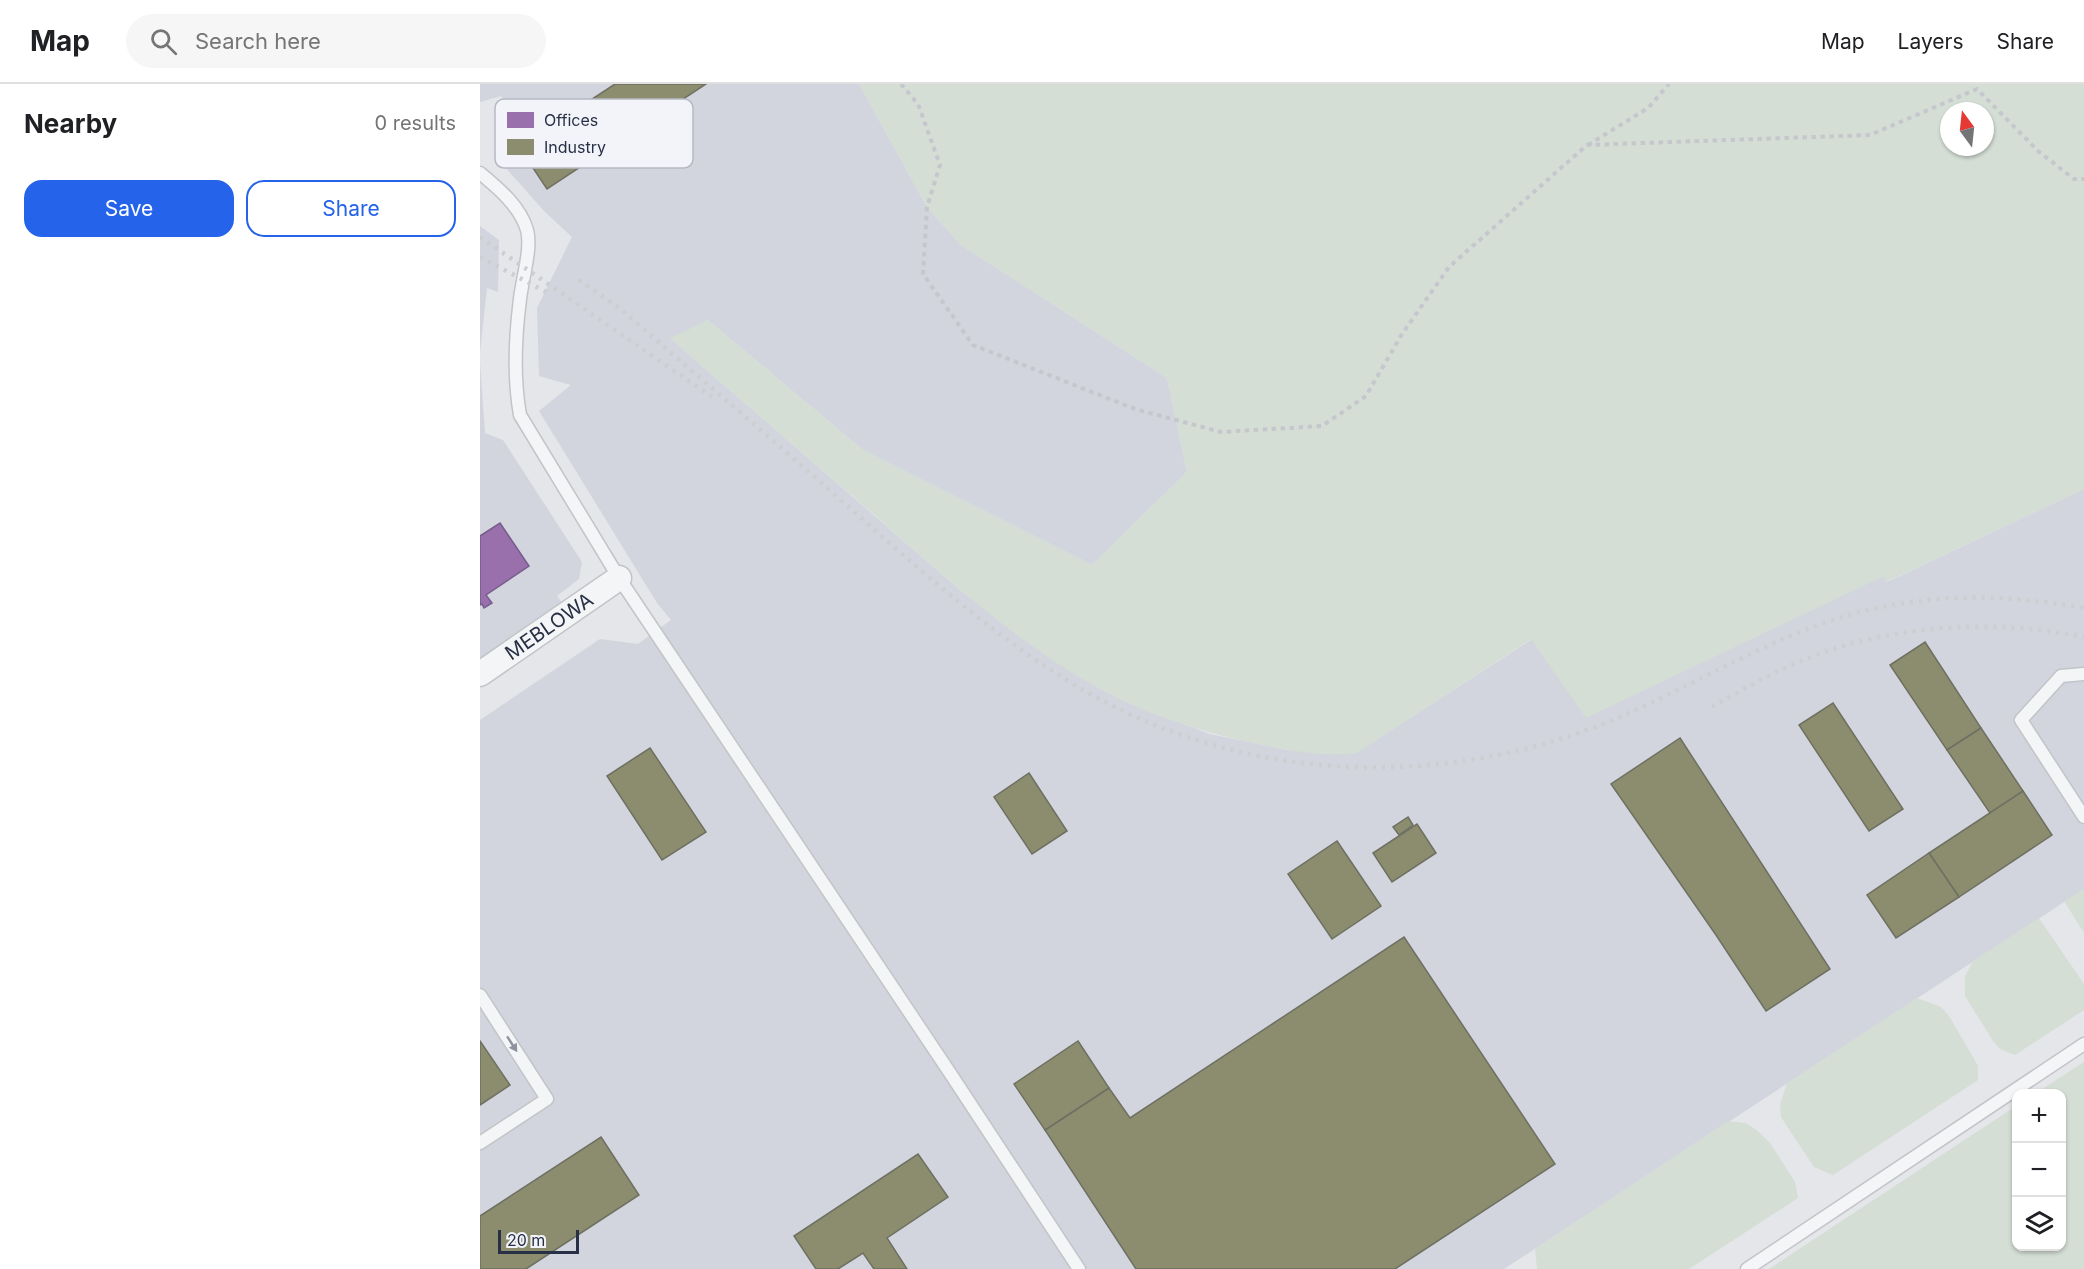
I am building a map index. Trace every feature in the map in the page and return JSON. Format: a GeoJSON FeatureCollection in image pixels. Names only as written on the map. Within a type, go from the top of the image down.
{"type":"FeatureCollection","features":[{"type":"Feature","properties":{"kind":"street","name":"MEBLOWA"},"geometry":{"type":"LineString","coordinates":[[480,674],[619,578]]}},
{"type":"Feature","properties":{"kind":"lane"},"geometry":{"type":"LineString","coordinates":[[480,173],[513,204],[526,230],[528,246],[519,303],[514,367],[520,415],[619,578],[1079,1269]]}},
{"type":"Feature","properties":{"kind":"lane"},"geometry":{"type":"LineString","coordinates":[[2084,674],[2061,676],[2021,720],[2084,817]]}},
{"type":"Feature","properties":{"kind":"lane"},"geometry":{"type":"LineString","coordinates":[[480,995],[548,1099],[480,1143]]}},
{"type":"Feature","properties":{"kind":"lane"},"geometry":{"type":"LineString","coordinates":[[1747,1269],[2084,1044]]}},
{"type":"Feature","properties":{"kind":"path"},"geometry":{"type":"LineString","coordinates":[[901,84],[918,104],[940,165],[927,207],[923,274],[973,345],[1135,409],[1221,432],[1322,426],[1366,396],[1402,334],[1449,267],[1587,145],[1648,108],[1669,84]]}},
{"type":"Feature","properties":{"kind":"path"},"geometry":{"type":"LineString","coordinates":[[1587,145],[1870,135],[1977,89],[2038,151],[2074,178],[2084,179]]}},
{"type":"Feature","properties":{"kind":"shaded area"},"geometry":{"type":"Polygon","coordinates":[[[480,84],[859,84],[927,207],[961,245],[1167,378],[1187,472],[1092,565],[863,450],[708,320],[671,339],[960,590],[1034,646],[1091,683],[1133,705],[1210,734],[1288,750],[1356,753],[1532,639],[1885,576],[1887,582],[2084,489],[2084,889],[1504,1269],[480,1269],[480,720],[600,639],[638,644],[671,620],[657,603],[539,411],[571,385],[539,376],[537,308],[572,237],[545,212],[506,168],[693,168],[693,99],[503,99],[501,96],[480,102],[480,84]]]}},
{"type":"Feature","properties":{"kind":"shaded area"},"geometry":{"type":"Polygon","coordinates":[[[859,84],[2084,84],[2084,489],[1886,582],[1884,576],[1586,718],[1531,639],[1357,753],[1330,754],[1279,748],[1207,732],[1147,711],[1095,686],[1060,665],[1025,641],[958,588],[670,338],[708,320],[863,450],[1092,565],[1187,472],[1167,378],[961,245],[927,207],[859,84]]]}},
{"type":"Feature","properties":{"kind":"shaded area"},"geometry":{"type":"Polygon","coordinates":[[[480,226],[499,240],[498,292],[487,288],[480,352],[480,226]]]}},
{"type":"Feature","properties":{"kind":"shaded area"},"geometry":{"type":"Polygon","coordinates":[[[480,362],[485,433],[503,440],[582,562],[579,579],[557,596],[563,604],[480,659],[480,362]]]}},
{"type":"Feature","properties":{"kind":"shaded area"},"geometry":{"type":"Polygon","coordinates":[[[2084,889],[2084,933],[2064,901],[2084,889]]]}},
{"type":"Feature","properties":{"kind":"shaded area"},"geometry":{"type":"Polygon","coordinates":[[[2039,918],[2084,984],[2084,1010],[2015,1055],[2000,1049],[1993,1041],[1965,996],[1965,976],[1973,961],[2039,918]]]}},
{"type":"Feature","properties":{"kind":"shaded area"},"geometry":{"type":"Polygon","coordinates":[[[1917,998],[1941,1007],[1949,1016],[1978,1066],[1978,1080],[1833,1175],[1814,1167],[1781,1117],[1780,1105],[1787,1083],[1917,998]]]}},
{"type":"Feature","properties":{"kind":"shaded area"},"geometry":{"type":"Polygon","coordinates":[[[2084,1062],[2084,1269],[1769,1269],[2012,1109],[2012,1251],[2066,1251],[2066,1089],[2042,1089],[2084,1062]]]}},
{"type":"Feature","properties":{"kind":"shaded area"},"geometry":{"type":"Polygon","coordinates":[[[1728,1121],[1746,1123],[1770,1143],[1795,1182],[1798,1198],[1689,1269],[1537,1269],[1535,1249],[1728,1121]]]}},
{"type":"Feature","properties":{"kind":"building: Offices"},"geometry":{"type":"Polygon","coordinates":[[[500,523],[529,566],[486,595],[492,603],[484,608],[482,604],[480,605],[480,536],[500,523]]]}},
{"type":"Feature","properties":{"kind":"building: Industry"},"geometry":{"type":"Polygon","coordinates":[[[615,84],[706,84],[683,99],[592,99],[615,84]]]}},
{"type":"Feature","properties":{"kind":"building: Industry"},"geometry":{"type":"Polygon","coordinates":[[[533,168],[579,168],[547,189],[533,168]]]}},
{"type":"Feature","properties":{"kind":"building: Industry"},"geometry":{"type":"Polygon","coordinates":[[[1925,642],[1981,728],[1947,750],[1890,665],[1925,642]]]}},
{"type":"Feature","properties":{"kind":"building: Industry"},"geometry":{"type":"Polygon","coordinates":[[[1833,703],[1903,809],[1869,831],[1799,725],[1833,703]]]}},
{"type":"Feature","properties":{"kind":"building: Industry"},"geometry":{"type":"Polygon","coordinates":[[[1981,728],[2023,791],[1990,813],[1947,750],[1981,728]]]}},
{"type":"Feature","properties":{"kind":"building: Industry"},"geometry":{"type":"Polygon","coordinates":[[[1680,738],[1830,969],[1766,1011],[1611,784],[1680,738]]]}},
{"type":"Feature","properties":{"kind":"building: Industry"},"geometry":{"type":"Polygon","coordinates":[[[650,748],[706,832],[662,860],[607,776],[650,748]]]}},
{"type":"Feature","properties":{"kind":"building: Industry"},"geometry":{"type":"Polygon","coordinates":[[[1029,773],[1067,831],[1032,854],[994,797],[1029,773]]]}},
{"type":"Feature","properties":{"kind":"building: Industry"},"geometry":{"type":"Polygon","coordinates":[[[2023,791],[2052,835],[1959,897],[1929,853],[2023,791]]]}},
{"type":"Feature","properties":{"kind":"building: Industry"},"geometry":{"type":"Polygon","coordinates":[[[1408,817],[1413,825],[1399,835],[1393,827],[1408,817]]]}},
{"type":"Feature","properties":{"kind":"building: Industry"},"geometry":{"type":"Polygon","coordinates":[[[1417,824],[1436,853],[1392,882],[1373,853],[1417,824]]]}},
{"type":"Feature","properties":{"kind":"building: Industry"},"geometry":{"type":"Polygon","coordinates":[[[1337,841],[1381,906],[1332,939],[1288,874],[1337,841]]]}},
{"type":"Feature","properties":{"kind":"building: Industry"},"geometry":{"type":"Polygon","coordinates":[[[1929,853],[1959,897],[1896,938],[1867,895],[1929,853]]]}},
{"type":"Feature","properties":{"kind":"building: Industry"},"geometry":{"type":"Polygon","coordinates":[[[1404,937],[1555,1164],[1395,1269],[1136,1269],[1045,1130],[1109,1088],[1130,1118],[1404,937]]]}},
{"type":"Feature","properties":{"kind":"building: Industry"},"geometry":{"type":"Polygon","coordinates":[[[480,1041],[510,1085],[480,1105],[480,1041]]]}},
{"type":"Feature","properties":{"kind":"building: Industry"},"geometry":{"type":"Polygon","coordinates":[[[1078,1041],[1109,1088],[1045,1130],[1014,1084],[1078,1041]]]}},
{"type":"Feature","properties":{"kind":"building: Industry"},"geometry":{"type":"Polygon","coordinates":[[[601,1137],[639,1195],[526,1269],[480,1269],[480,1216],[601,1137]]]}},
{"type":"Feature","properties":{"kind":"building: Industry"},"geometry":{"type":"Polygon","coordinates":[[[918,1154],[948,1197],[887,1238],[907,1269],[874,1269],[863,1253],[838,1269],[816,1269],[794,1236],[918,1154]]]}},
{"type":"Feature","properties":{"kind":"railway"},"geometry":{"type":"LineString","coordinates":[[480,237],[712,397]]}},
{"type":"Feature","properties":{"kind":"railway"},"geometry":{"type":"LineString","coordinates":[[480,257],[550,294]]}},
{"type":"Feature","properties":{"kind":"railway"},"geometry":{"type":"LineString","coordinates":[[579,280],[622,310],[949,594],[1041,663],[1073,684],[1136,717],[1202,742],[1269,758],[1338,766],[1408,766],[1478,759],[1546,743],[1613,720],[1776,642],[1823,623],[1870,609],[1920,601],[1970,598],[2028,600],[2084,608]]}},
{"type":"Feature","properties":{"kind":"railway"},"geometry":{"type":"LineString","coordinates":[[1712,707],[1762,679],[1801,661],[1846,645],[1879,637],[1913,631],[1982,627],[2051,631],[2084,637]]}}]}
